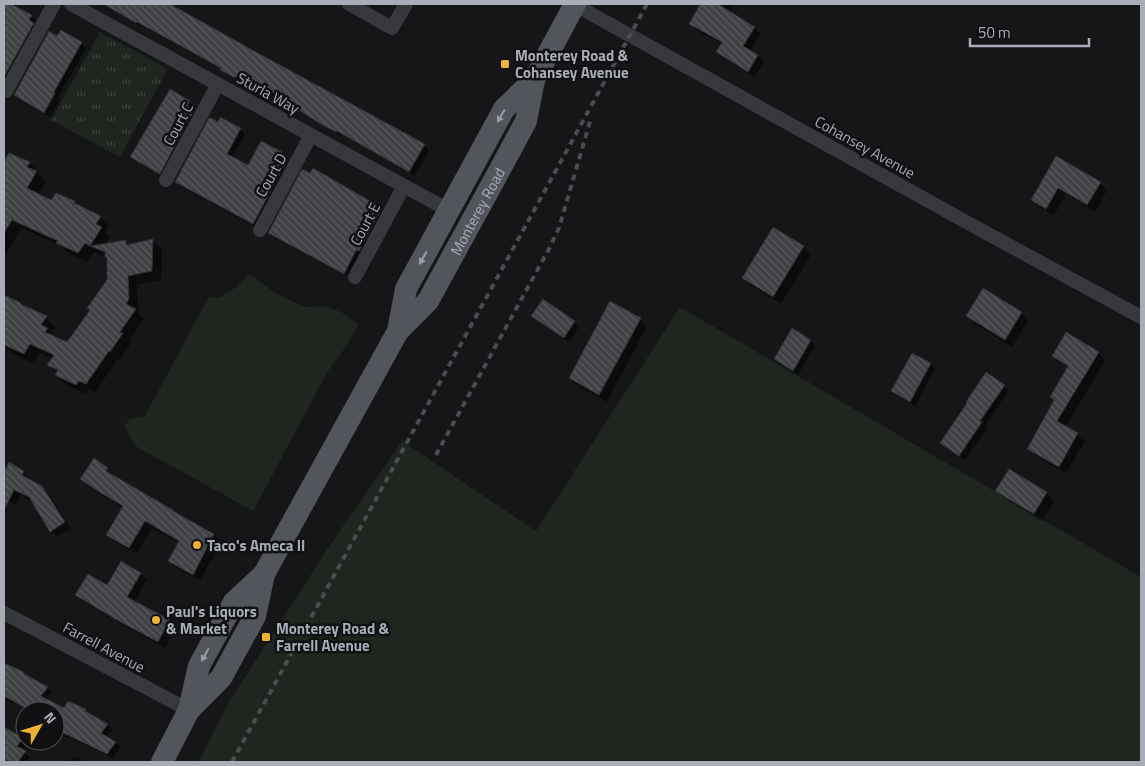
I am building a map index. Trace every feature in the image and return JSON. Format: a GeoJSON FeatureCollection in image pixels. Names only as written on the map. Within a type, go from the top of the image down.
{"type":"FeatureCollection","features":[{"type":"Feature","properties":{"kind":"main road","name":"Monterey Road"},"geometry":{"type":"LineString","coordinates":[[162,762],[189,710],[221,678],[255,616],[264,574],[398,331],[428,301],[504,162],[526,121],[534,80],[573,4]]}},
{"type":"Feature","properties":{"kind":"main road","name":"Monterey Road"},"geometry":{"type":"LineString","coordinates":[[398,331],[406,289],[504,109],[534,80]]}},
{"type":"Feature","properties":{"kind":"street"},"geometry":{"type":"LineString","coordinates":[[6,91],[54,4]]}},
{"type":"Feature","properties":{"kind":"street","name":"Sturla Way"},"geometry":{"type":"LineString","coordinates":[[71,4],[450,211]]}},
{"type":"Feature","properties":{"kind":"street"},"geometry":{"type":"LineString","coordinates":[[349,4],[392,28],[406,4]]}},
{"type":"Feature","properties":{"kind":"street","name":"Cohansey Avenue"},"geometry":{"type":"LineString","coordinates":[[573,4],[1141,317]]}},
{"type":"Feature","properties":{"kind":"street","name":"Court C"},"geometry":{"type":"LineString","coordinates":[[166,180],[218,84]]}},
{"type":"Feature","properties":{"kind":"street","name":"Court D"},"geometry":{"type":"LineString","coordinates":[[260,230],[311,135]]}},
{"type":"Feature","properties":{"kind":"street","name":"Court E"},"geometry":{"type":"LineString","coordinates":[[355,277],[404,186]]}},
{"type":"Feature","properties":{"kind":"street","name":"Farrell Avenue"},"geometry":{"type":"LineString","coordinates":[[4,613],[189,710]]}},
{"type":"Feature","properties":{"kind":"green space"},"geometry":{"type":"Polygon","coordinates":[[[100,32],[167,70],[120,157],[51,120],[100,32]]]}},
{"type":"Feature","properties":{"kind":"green space"},"geometry":{"type":"Polygon","coordinates":[[[249,274],[277,294],[305,307],[324,306],[341,312],[358,325],[347,345],[328,371],[253,511],[137,447],[125,426],[129,419],[145,416],[208,298],[220,297],[235,288],[249,274]]]}},
{"type":"Feature","properties":{"kind":"green space"},"geometry":{"type":"Polygon","coordinates":[[[680,307],[1141,577],[1141,762],[198,762],[230,700],[328,548],[402,441],[536,531],[680,307]]]}},
{"type":"Feature","properties":{"kind":"building"},"geometry":{"type":"Polygon","coordinates":[[[4,4],[11,4],[32,15],[29,20],[34,23],[4,77],[4,4]]]}},
{"type":"Feature","properties":{"kind":"building"},"geometry":{"type":"Polygon","coordinates":[[[103,4],[170,4],[425,144],[409,172],[337,131],[319,123],[291,105],[292,103],[263,87],[261,91],[236,76],[235,78],[220,70],[221,68],[103,4]]]}},
{"type":"Feature","properties":{"kind":"building"},"geometry":{"type":"Polygon","coordinates":[[[700,4],[718,4],[755,27],[743,46],[758,55],[748,72],[716,52],[722,42],[689,24],[700,4]]]}},
{"type":"Feature","properties":{"kind":"building"},"geometry":{"type":"Polygon","coordinates":[[[61,30],[82,42],[44,113],[14,95],[49,31],[57,36],[61,30]]]}},
{"type":"Feature","properties":{"kind":"building"},"geometry":{"type":"Polygon","coordinates":[[[170,89],[190,101],[187,106],[194,110],[160,174],[130,157],[170,89]]]}},
{"type":"Feature","properties":{"kind":"building"},"geometry":{"type":"Polygon","coordinates":[[[220,117],[241,128],[227,154],[248,165],[261,141],[282,152],[280,156],[287,161],[253,224],[175,182],[209,118],[218,122],[220,117]]]}},
{"type":"Feature","properties":{"kind":"building"},"geometry":{"type":"Polygon","coordinates":[[[9,153],[30,162],[27,167],[37,171],[27,188],[51,200],[56,193],[75,201],[74,203],[101,216],[96,224],[102,227],[90,246],[85,243],[78,253],[56,243],[58,241],[12,220],[4,233],[4,161],[9,153]]]}},
{"type":"Feature","properties":{"kind":"building"},"geometry":{"type":"Polygon","coordinates":[[[1056,156],[1101,182],[1087,205],[1058,188],[1046,209],[1031,200],[1056,156]]]}},
{"type":"Feature","properties":{"kind":"building"},"geometry":{"type":"Polygon","coordinates":[[[313,168],[375,204],[373,208],[380,212],[359,251],[356,250],[344,274],[268,233],[302,169],[310,173],[313,168]]]}},
{"type":"Feature","properties":{"kind":"building"},"geometry":{"type":"Polygon","coordinates":[[[773,227],[804,246],[773,297],[742,278],[773,227]]]}},
{"type":"Feature","properties":{"kind":"building"},"geometry":{"type":"Polygon","coordinates":[[[153,239],[152,271],[128,276],[129,299],[126,304],[136,309],[120,332],[123,333],[86,384],[79,381],[76,385],[55,375],[58,370],[47,365],[54,355],[30,344],[24,354],[4,345],[4,295],[47,316],[41,325],[48,328],[45,332],[67,342],[90,310],[87,308],[107,280],[107,257],[105,257],[105,252],[90,246],[126,240],[126,245],[153,239]]]}},
{"type":"Feature","properties":{"kind":"building"},"geometry":{"type":"Polygon","coordinates":[[[983,288],[1022,312],[1005,340],[966,316],[983,288]]]}},
{"type":"Feature","properties":{"kind":"building"},"geometry":{"type":"Polygon","coordinates":[[[543,299],[575,321],[564,338],[531,316],[543,299]]]}},
{"type":"Feature","properties":{"kind":"building"},"geometry":{"type":"Polygon","coordinates":[[[610,301],[641,318],[599,395],[569,378],[610,301]]]}},
{"type":"Feature","properties":{"kind":"building"},"geometry":{"type":"Polygon","coordinates":[[[792,328],[811,340],[793,371],[774,359],[792,328]]]}},
{"type":"Feature","properties":{"kind":"building"},"geometry":{"type":"Polygon","coordinates":[[[1066,332],[1099,352],[1057,421],[1078,433],[1059,467],[1027,449],[1054,400],[1050,397],[1068,366],[1052,356],[1066,332]]]}},
{"type":"Feature","properties":{"kind":"building"},"geometry":{"type":"Polygon","coordinates":[[[912,353],[931,363],[910,402],[891,391],[912,353]]]}},
{"type":"Feature","properties":{"kind":"building"},"geometry":{"type":"Polygon","coordinates":[[[986,372],[1005,385],[959,456],[940,443],[986,372]]]}},
{"type":"Feature","properties":{"kind":"building"},"geometry":{"type":"Polygon","coordinates":[[[94,458],[108,468],[106,471],[214,534],[193,575],[168,561],[179,541],[145,521],[129,548],[106,535],[123,506],[80,479],[94,458]]]}},
{"type":"Feature","properties":{"kind":"building"},"geometry":{"type":"Polygon","coordinates":[[[9,462],[24,471],[22,475],[42,486],[65,522],[50,532],[29,497],[14,490],[4,510],[4,472],[9,462]]]}},
{"type":"Feature","properties":{"kind":"building"},"geometry":{"type":"Polygon","coordinates":[[[1009,469],[1047,492],[1034,514],[995,491],[1009,469]]]}},
{"type":"Feature","properties":{"kind":"building"},"geometry":{"type":"Polygon","coordinates":[[[121,561],[141,573],[127,597],[170,620],[158,642],[75,595],[88,574],[107,585],[121,561]]]}},
{"type":"Feature","properties":{"kind":"building"},"geometry":{"type":"Polygon","coordinates":[[[4,663],[24,672],[48,687],[41,696],[51,701],[15,702],[4,696],[4,663]]]}},
{"type":"Feature","properties":{"kind":"building"},"geometry":{"type":"Polygon","coordinates":[[[68,701],[86,709],[85,711],[108,724],[101,733],[116,742],[107,754],[65,734],[65,706],[68,701]]]}},
{"type":"Feature","properties":{"kind":"building"},"geometry":{"type":"Polygon","coordinates":[[[4,727],[15,733],[15,751],[26,751],[18,762],[6,760],[4,762],[4,727]]]}},
{"type":"Feature","properties":{"kind":"railway"},"geometry":{"type":"LineString","coordinates":[[232,762],[647,4]]}},
{"type":"Feature","properties":{"kind":"railway"},"geometry":{"type":"LineString","coordinates":[[436,455],[559,228],[591,118]]}},
{"type":"Feature","properties":{"kind":"place","name":"Monterey Road & Cohansey Avenue"},"geometry":{"type":"Point","coordinates":[505,64]}},
{"type":"Feature","properties":{"kind":"place","name":"Taco's Ameca II"},"geometry":{"type":"Point","coordinates":[197,545]}},
{"type":"Feature","properties":{"kind":"place","name":"Paul's Liquors & Market"},"geometry":{"type":"Point","coordinates":[156,620]}},
{"type":"Feature","properties":{"kind":"place","name":"Monterey Road & Farrell Avenue"},"geometry":{"type":"Point","coordinates":[266,637]}}]}
